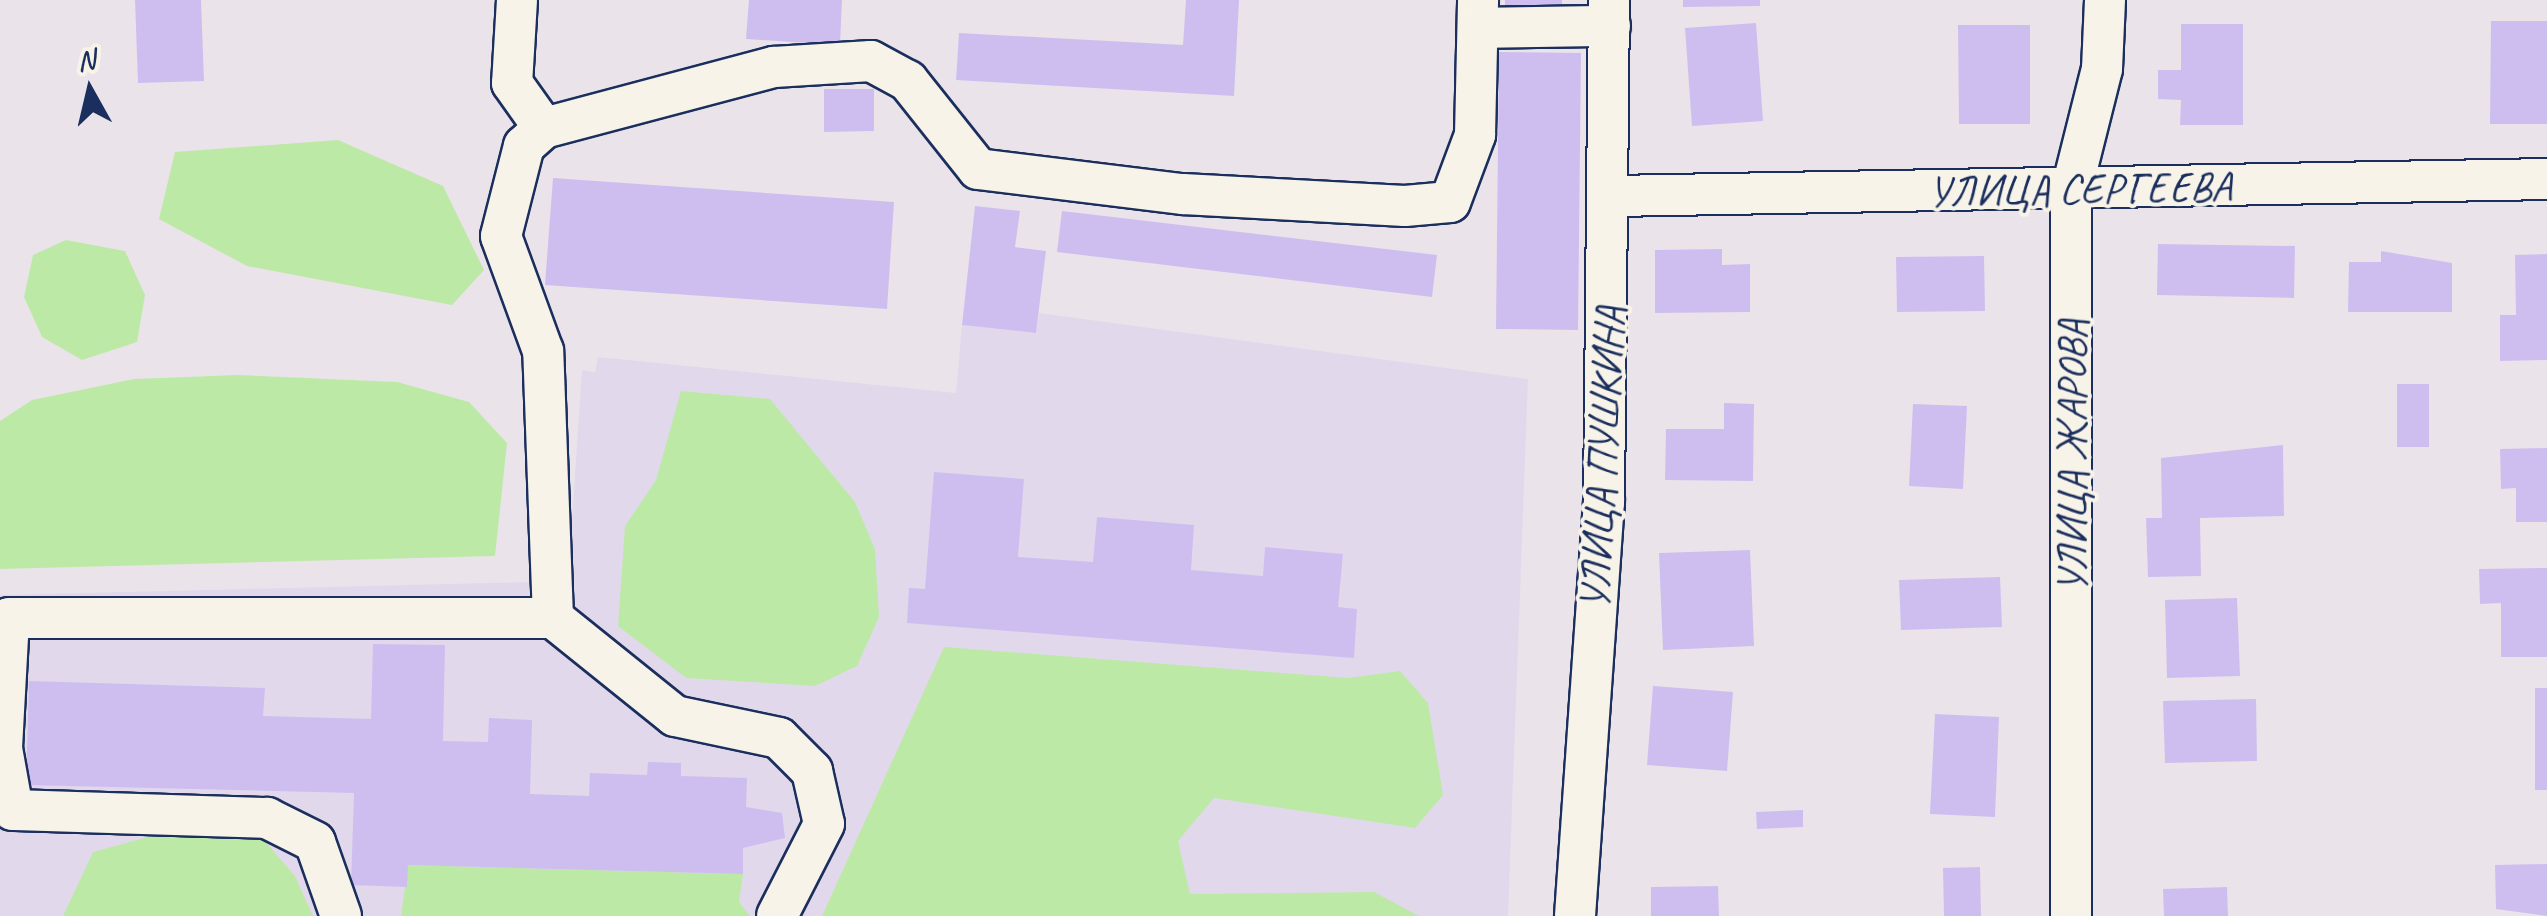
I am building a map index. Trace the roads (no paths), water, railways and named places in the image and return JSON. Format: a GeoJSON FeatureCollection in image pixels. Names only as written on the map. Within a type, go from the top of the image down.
{"type":"FeatureCollection","features":[{"type":"Feature","properties":{"kind":"street"},"geometry":{"type":"LineString","coordinates":[[518,0],[512,83],[544,128]]}},
{"type":"Feature","properties":{"kind":"street","name":"УЛИЦА ЖАРОВА"},"geometry":{"type":"LineString","coordinates":[[2071,916],[2070,192],[2102,69],[2105,0]]}},
{"type":"Feature","properties":{"kind":"street"},"geometry":{"type":"LineString","coordinates":[[553,618],[543,351],[501,236],[524,146],[544,128],[774,67],[871,61],[908,81],[978,168],[1183,194],[1450,202],[1475,135],[1478,14],[1610,13]]}},
{"type":"Feature","properties":{"kind":"street","name":"УЛИЦА ПУШКИНА"},"geometry":{"type":"LineString","coordinates":[[1575,916],[1613,196],[1610,13]]}},
{"type":"Feature","properties":{"kind":"street","name":"УЛИЦА СЕРГЕЕВА"},"geometry":{"type":"LineString","coordinates":[[1613,196],[2070,192],[2547,179]]}},
{"type":"Feature","properties":{"kind":"street"},"geometry":{"type":"LineString","coordinates":[[340,916],[315,842],[267,818],[12,810],[2,748],[9,618],[553,618],[675,716],[779,738],[812,771],[824,824],[777,916]]}}]}
